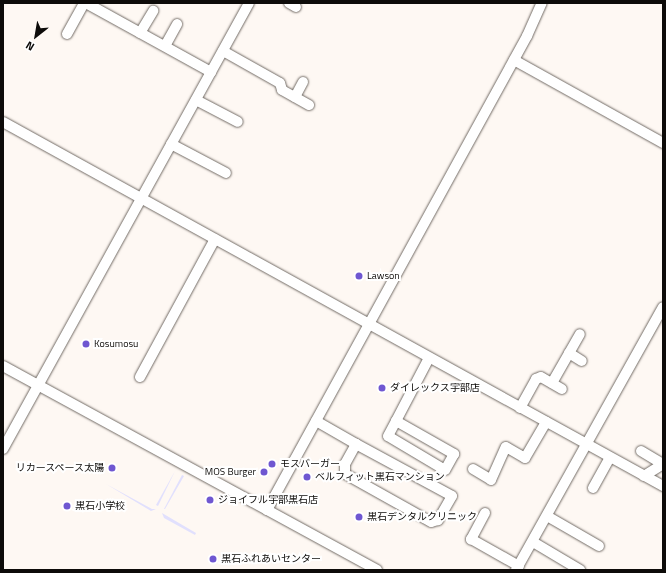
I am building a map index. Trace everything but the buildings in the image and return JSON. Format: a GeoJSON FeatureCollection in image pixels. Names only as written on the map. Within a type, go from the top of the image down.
{"type":"FeatureCollection","features":[{"type":"Feature","properties":{"kind":"street"},"geometry":{"type":"LineString","coordinates":[[67,34],[85,3],[211,72]]}},
{"type":"Feature","properties":{"kind":"street"},"geometry":{"type":"LineString","coordinates":[[3,449],[250,3]]}},
{"type":"Feature","properties":{"kind":"street"},"geometry":{"type":"LineString","coordinates":[[267,510],[514,60],[542,3]]}},
{"type":"Feature","properties":{"kind":"street"},"geometry":{"type":"LineString","coordinates":[[140,33],[153,11]]}},
{"type":"Feature","properties":{"kind":"street"},"geometry":{"type":"LineString","coordinates":[[164,46],[177,24]]}},
{"type":"Feature","properties":{"kind":"street"},"geometry":{"type":"LineString","coordinates":[[223,51],[280,83],[282,90],[309,104]]}},
{"type":"Feature","properties":{"kind":"street"},"geometry":{"type":"LineString","coordinates":[[514,60],[663,143]]}},
{"type":"Feature","properties":{"kind":"street"},"geometry":{"type":"LineString","coordinates":[[295,97],[303,82]]}},
{"type":"Feature","properties":{"kind":"street"},"geometry":{"type":"LineString","coordinates":[[196,100],[238,122]]}},
{"type":"Feature","properties":{"kind":"street"},"geometry":{"type":"LineString","coordinates":[[3,122],[586,445],[663,486]]}},
{"type":"Feature","properties":{"kind":"street"},"geometry":{"type":"LineString","coordinates":[[171,144],[226,173]]}},
{"type":"Feature","properties":{"kind":"street"},"geometry":{"type":"LineString","coordinates":[[140,377],[215,239]]}},
{"type":"Feature","properties":{"kind":"street"},"geometry":{"type":"LineString","coordinates":[[485,513],[471,539],[518,568],[663,307]]}},
{"type":"Feature","properties":{"kind":"street"},"geometry":{"type":"LineString","coordinates":[[552,384],[580,334]]}},
{"type":"Feature","properties":{"kind":"street"},"geometry":{"type":"LineString","coordinates":[[569,353],[582,361]]}},
{"type":"Feature","properties":{"kind":"street"},"geometry":{"type":"LineString","coordinates":[[396,420],[454,454],[445,470],[388,436],[396,420],[429,358]]}},
{"type":"Feature","properties":{"kind":"street"},"geometry":{"type":"LineString","coordinates":[[3,366],[377,570]]}},
{"type":"Feature","properties":{"kind":"street"},"geometry":{"type":"LineString","coordinates":[[520,408],[536,379],[541,377],[562,389]]}},
{"type":"Feature","properties":{"kind":"street"},"geometry":{"type":"LineString","coordinates":[[316,421],[452,496],[438,520],[431,522],[345,474],[345,464],[356,444]]}},
{"type":"Feature","properties":{"kind":"street"},"geometry":{"type":"LineString","coordinates":[[473,470],[491,480],[506,447],[525,458],[546,422]]}},
{"type":"Feature","properties":{"kind":"street"},"geometry":{"type":"LineString","coordinates":[[641,451],[663,464],[644,476]]}},
{"type":"Feature","properties":{"kind":"street"},"geometry":{"type":"LineString","coordinates":[[593,488],[610,458]]}},
{"type":"Feature","properties":{"kind":"street"},"geometry":{"type":"LineString","coordinates":[[547,516],[599,546]]}},
{"type":"Feature","properties":{"kind":"street"},"geometry":{"type":"LineString","coordinates":[[533,542],[580,570]]}},
{"type":"Feature","properties":{"kind":"shaded area"},"geometry":{"type":"Polygon","coordinates":[[[175,471],[158,506],[156,505],[175,471]]]}},
{"type":"Feature","properties":{"kind":"shaded area"},"geometry":{"type":"Polygon","coordinates":[[[182,475],[184,476],[164,509],[182,475]]]}},
{"type":"Feature","properties":{"kind":"shaded area"},"geometry":{"type":"Polygon","coordinates":[[[106,484],[152,509],[156,509],[151,511],[106,484]]]}},
{"type":"Feature","properties":{"kind":"shaded area"},"geometry":{"type":"Polygon","coordinates":[[[162,513],[196,533],[195,535],[164,518],[162,513]]]}},
{"type":"Feature","properties":{"kind":"place","name":"Lawson"},"geometry":{"type":"Point","coordinates":[359,276]}},
{"type":"Feature","properties":{"kind":"place","name":"Kosumosu"},"geometry":{"type":"Point","coordinates":[86,344]}},
{"type":"Feature","properties":{"kind":"place","name":"ダイレックス宇部店"},"geometry":{"type":"Point","coordinates":[382,388]}},
{"type":"Feature","properties":{"kind":"place","name":"モスバーガー"},"geometry":{"type":"Point","coordinates":[272,464]}},
{"type":"Feature","properties":{"kind":"place","name":"リカースペース太陽"},"geometry":{"type":"Point","coordinates":[112,468]}},
{"type":"Feature","properties":{"kind":"place","name":"MOS Burger"},"geometry":{"type":"Point","coordinates":[264,472]}},
{"type":"Feature","properties":{"kind":"place","name":"ベルフィット黒石マンション"},"geometry":{"type":"Point","coordinates":[307,477]}},
{"type":"Feature","properties":{"kind":"place","name":"ジョイフル宇部黒石店"},"geometry":{"type":"Point","coordinates":[210,500]}},
{"type":"Feature","properties":{"kind":"place","name":"黒石小学校"},"geometry":{"type":"Point","coordinates":[67,506]}},
{"type":"Feature","properties":{"kind":"place","name":"黒石デンタルクリニック"},"geometry":{"type":"Point","coordinates":[359,517]}},
{"type":"Feature","properties":{"kind":"place","name":"黒石ふれあいセンター"},"geometry":{"type":"Point","coordinates":[213,559]}}]}
